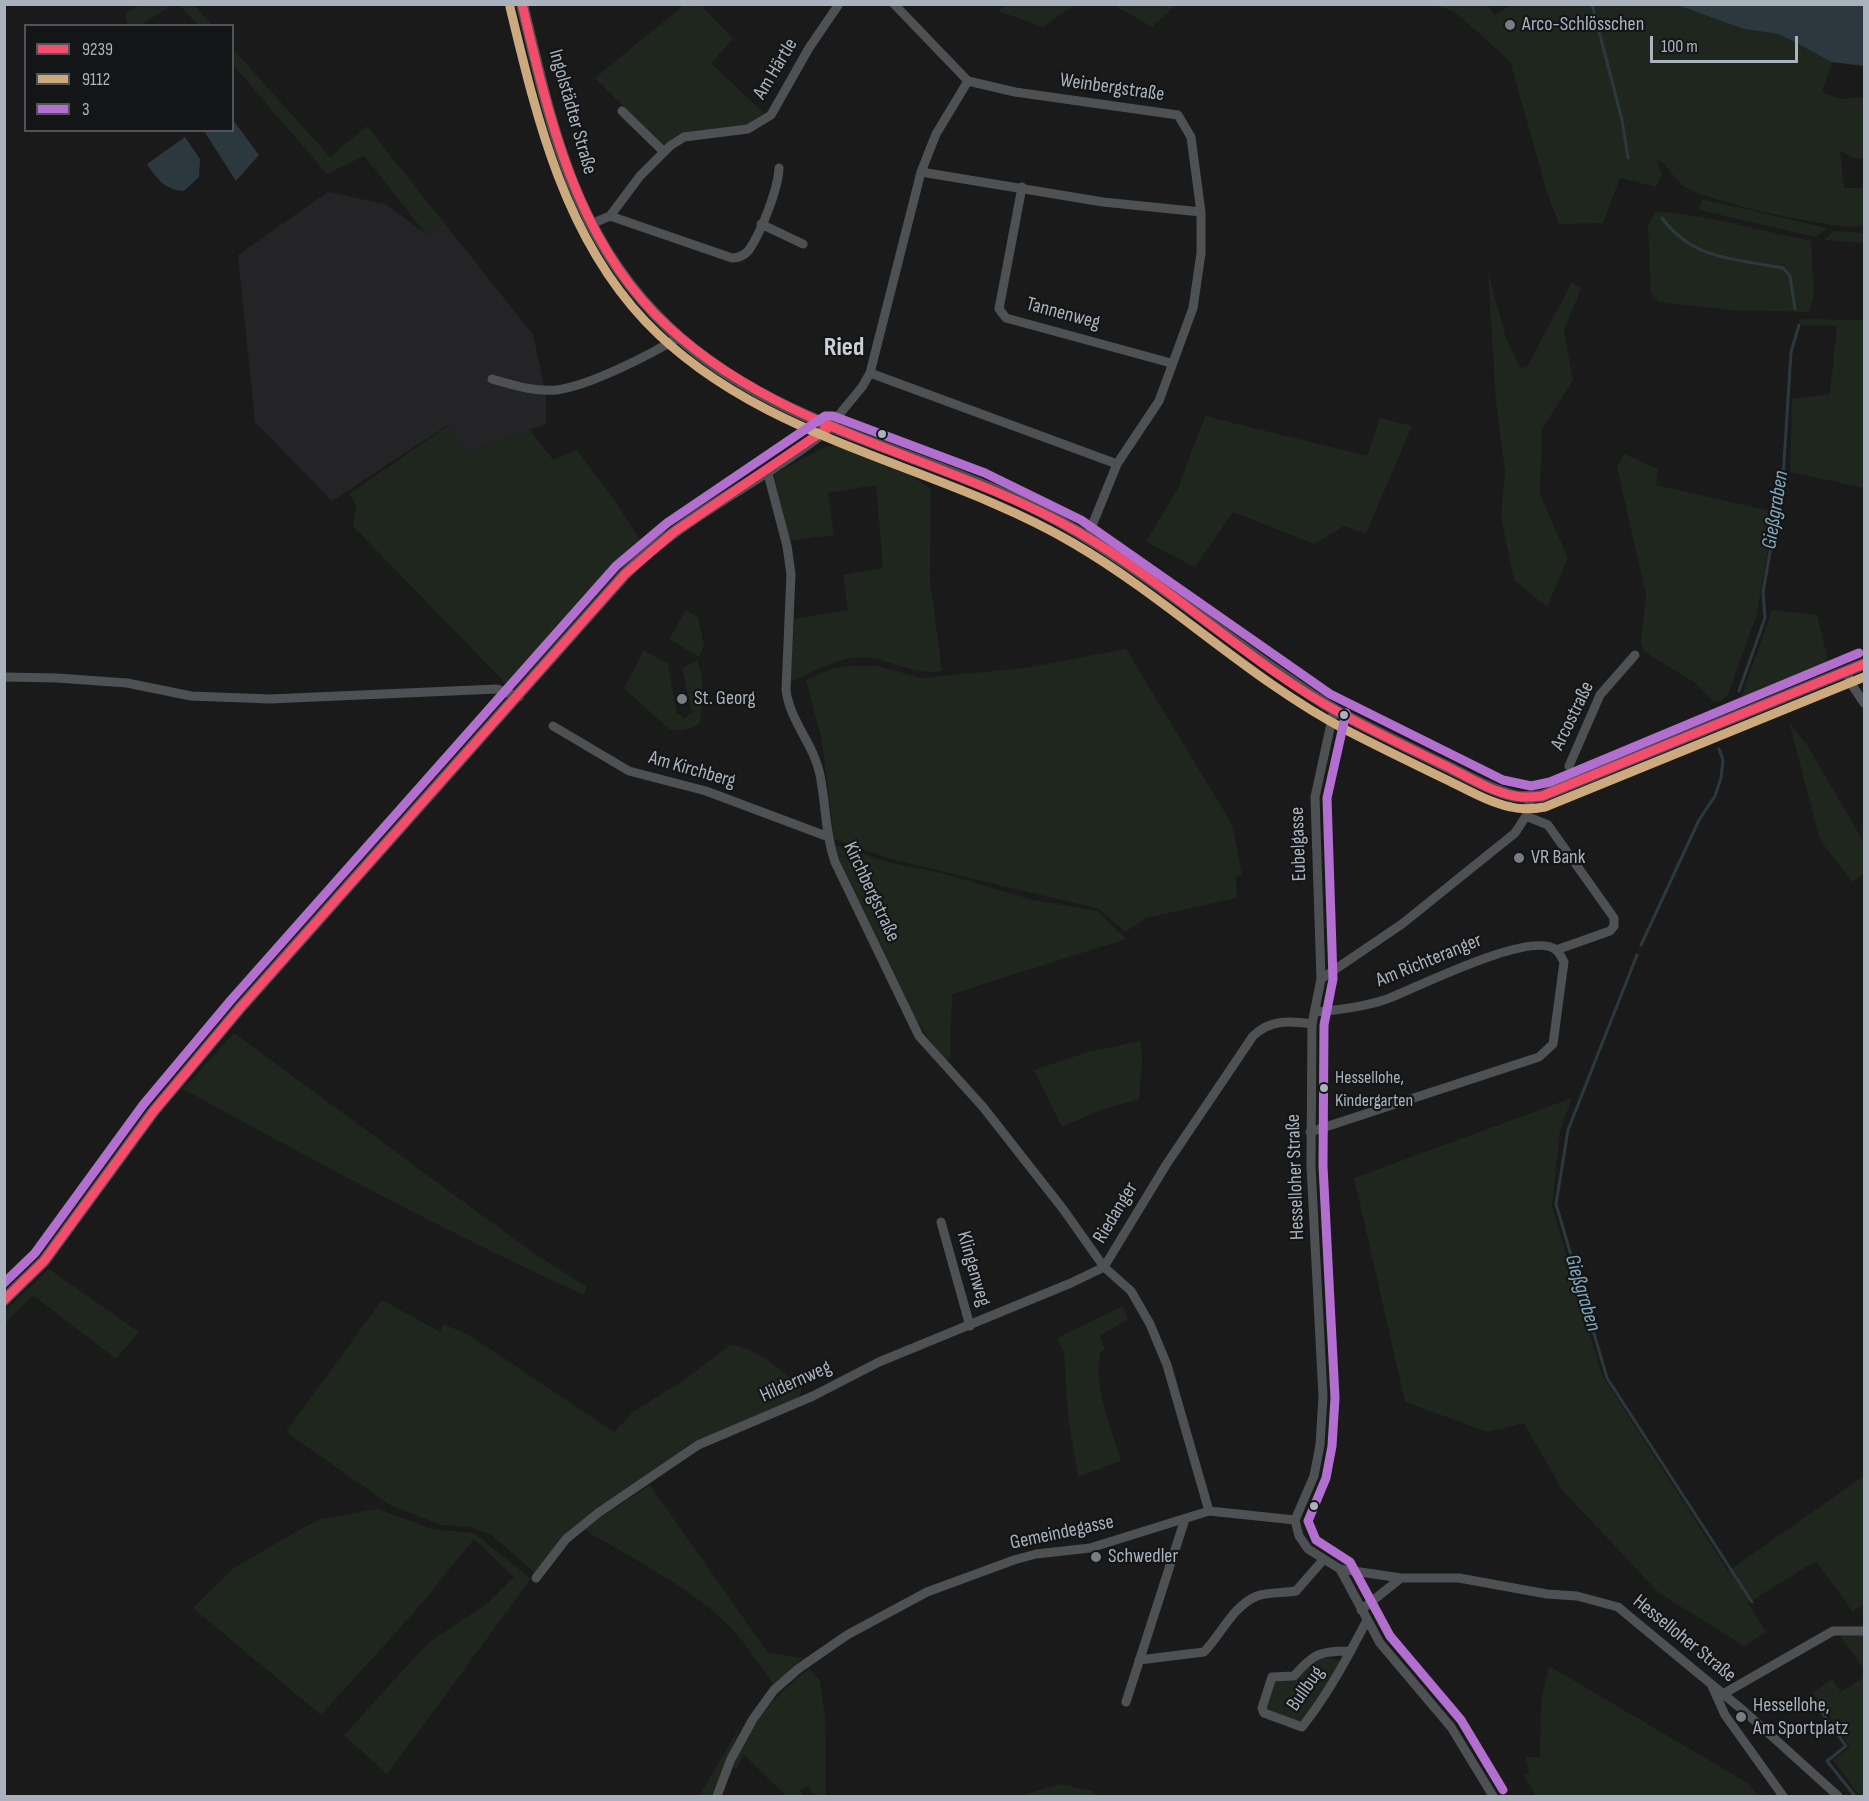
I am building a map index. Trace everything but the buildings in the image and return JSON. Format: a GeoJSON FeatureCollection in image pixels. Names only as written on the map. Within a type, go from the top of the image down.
{"type":"FeatureCollection","features":[{"type":"Feature","properties":{"kind":"main road","name":"Ingolstädter Straße"},"geometry":{"type":"LineString","coordinates":[[522,4],[564,166],[591,224],[631,287],[679,337],[745,386],[829,427],[981,484],[1087,538],[1334,710],[1499,791],[1531,798],[1572,786],[1864,663]]}},
{"type":"Feature","properties":{"kind":"main road"},"geometry":{"type":"LineString","coordinates":[[4,1300],[44,1261],[173,1087],[356,877],[648,552],[712,504],[807,445],[829,427]]}},
{"type":"Feature","properties":{"kind":"street","name":"Am Härtle"},"geometry":{"type":"LineString","coordinates":[[610,216],[640,176],[664,152],[684,137],[748,129],[771,115],[809,48],[839,4]]}},
{"type":"Feature","properties":{"kind":"street"},"geometry":{"type":"LineString","coordinates":[[829,427],[862,387],[870,373],[921,172],[936,134],[968,81],[894,4]]}},
{"type":"Feature","properties":{"kind":"street","name":"Weinbergstraße"},"geometry":{"type":"LineString","coordinates":[[968,81],[1015,92],[1178,116],[1191,137],[1201,212],[1201,253],[1193,308],[1159,401],[1117,464],[1087,538]]}},
{"type":"Feature","properties":{"kind":"street"},"geometry":{"type":"LineString","coordinates":[[622,111],[664,152]]}},
{"type":"Feature","properties":{"kind":"street"},"geometry":{"type":"LineString","coordinates":[[591,224],[610,216],[734,258],[748,251],[778,180],[779,168]]}},
{"type":"Feature","properties":{"kind":"street"},"geometry":{"type":"LineString","coordinates":[[921,172],[1103,202],[1201,212]]}},
{"type":"Feature","properties":{"kind":"street","name":"Tannenweg"},"geometry":{"type":"LineString","coordinates":[[1022,187],[999,309],[1006,318],[1171,363]]}},
{"type":"Feature","properties":{"kind":"street"},"geometry":{"type":"LineString","coordinates":[[761,224],[803,244]]}},
{"type":"Feature","properties":{"kind":"street"},"geometry":{"type":"LineString","coordinates":[[492,380],[527,389],[557,390],[634,362],[679,337]]}},
{"type":"Feature","properties":{"kind":"street"},"geometry":{"type":"LineString","coordinates":[[870,373],[1117,464]]}},
{"type":"Feature","properties":{"kind":"street","name":"Kirchbergstraße"},"geometry":{"type":"LineString","coordinates":[[766,470],[787,546],[791,574],[786,690],[788,707],[812,752],[820,774],[826,836],[835,862],[919,1036],[983,1107],[1063,1209],[1104,1267]]}},
{"type":"Feature","properties":{"kind":"street","name":"Arcostraße"},"geometry":{"type":"LineString","coordinates":[[1569,766],[1600,695],[1635,655]]}},
{"type":"Feature","properties":{"kind":"street"},"geometry":{"type":"LineString","coordinates":[[1847,670],[1850,682],[1864,702]]}},
{"type":"Feature","properties":{"kind":"street"},"geometry":{"type":"LineString","coordinates":[[4,677],[127,683],[191,696],[236,698],[270,699],[498,689],[519,697]]}},
{"type":"Feature","properties":{"kind":"street","name":"Eubelgasse"},"geometry":{"type":"LineString","coordinates":[[1321,979],[1315,797],[1334,710]]}},
{"type":"Feature","properties":{"kind":"street","name":"Am Kirchberg"},"geometry":{"type":"LineString","coordinates":[[553,726],[628,771],[706,790],[826,836]]}},
{"type":"Feature","properties":{"kind":"street"},"geometry":{"type":"LineString","coordinates":[[1321,979],[1402,924],[1515,833],[1526,816],[1531,798]]}},
{"type":"Feature","properties":{"kind":"street","name":"Am Richteranger"},"geometry":{"type":"LineString","coordinates":[[1315,1012],[1344,1009],[1384,1000],[1488,956],[1544,946],[1556,950],[1610,931],[1614,926],[1614,918],[1548,825],[1526,816]]}},
{"type":"Feature","properties":{"kind":"street"},"geometry":{"type":"LineString","coordinates":[[1310,1132],[1539,1057],[1553,1044],[1564,962],[1556,950]]}},
{"type":"Feature","properties":{"kind":"street","name":"Hesselloher Straße"},"geometry":{"type":"LineString","coordinates":[[1321,979],[1312,1024],[1310,1132],[1323,1396],[1320,1445],[1314,1476],[1295,1520],[1299,1536],[1308,1549],[1340,1569],[1401,1578],[1459,1578],[1547,1594],[1577,1596],[1618,1607],[1723,1694],[1831,1788],[1838,1797]]}},
{"type":"Feature","properties":{"kind":"street","name":"Riedanger"},"geometry":{"type":"LineString","coordinates":[[1209,1510],[1188,1431],[1159,1344],[1131,1291],[1104,1267],[1166,1165],[1253,1036],[1267,1024],[1287,1021],[1312,1024]]}},
{"type":"Feature","properties":{"kind":"street","name":"Klingenweg"},"geometry":{"type":"LineString","coordinates":[[941,1222],[970,1326]]}},
{"type":"Feature","properties":{"kind":"street","name":"Hildernweg"},"geometry":{"type":"LineString","coordinates":[[536,1578],[566,1539],[598,1513],[698,1445],[813,1395],[879,1362],[970,1326],[1104,1267]]}},
{"type":"Feature","properties":{"kind":"street","name":"Gemeindegasse"},"geometry":{"type":"LineString","coordinates":[[717,1797],[742,1739],[774,1690],[798,1669],[848,1635],[927,1592],[1014,1560],[1036,1554],[1090,1548],[1209,1510],[1295,1520]]}},
{"type":"Feature","properties":{"kind":"street"},"geometry":{"type":"LineString","coordinates":[[1126,1702],[1185,1519]]}},
{"type":"Feature","properties":{"kind":"street"},"geometry":{"type":"LineString","coordinates":[[1139,1660],[1204,1652],[1220,1635],[1237,1608],[1258,1595],[1296,1591],[1324,1559]]}},
{"type":"Feature","properties":{"kind":"street"},"geometry":{"type":"LineString","coordinates":[[1340,1569],[1380,1642],[1450,1727],[1493,1797]]}},
{"type":"Feature","properties":{"kind":"street"},"geometry":{"type":"LineString","coordinates":[[1361,1610],[1401,1578]]}},
{"type":"Feature","properties":{"kind":"street","name":"Bullbug"},"geometry":{"type":"LineString","coordinates":[[1351,1650],[1328,1651],[1311,1656],[1294,1676],[1272,1677],[1262,1708],[1264,1713],[1302,1727],[1326,1697],[1367,1620]]}},
{"type":"Feature","properties":{"kind":"street"},"geometry":{"type":"LineString","coordinates":[[1723,1694],[1833,1631],[1864,1631]]}},
{"type":"Feature","properties":{"kind":"street"},"geometry":{"type":"LineString","coordinates":[[1711,1684],[1725,1715],[1783,1797]]}},
{"type":"Feature","properties":{"kind":"shaded area"},"geometry":{"type":"Polygon","coordinates":[[[141,4],[172,5],[143,24],[128,24],[125,13],[141,4]]]}},
{"type":"Feature","properties":{"kind":"shaded area"},"geometry":{"type":"Polygon","coordinates":[[[179,5],[194,5],[211,24],[197,24],[179,5]]]}},
{"type":"Feature","properties":{"kind":"shaded area"},"geometry":{"type":"Polygon","coordinates":[[[684,5],[701,5],[733,39],[711,63],[764,113],[751,124],[663,146],[595,78],[684,5]]]}},
{"type":"Feature","properties":{"kind":"shaded area"},"geometry":{"type":"Polygon","coordinates":[[[1006,5],[1074,5],[1043,27],[998,11],[1006,5]]]}},
{"type":"Feature","properties":{"kind":"shaded area"},"geometry":{"type":"Polygon","coordinates":[[[1114,5],[1172,5],[1174,7],[1152,27],[1114,5]]]}},
{"type":"Feature","properties":{"kind":"shaded area"},"geometry":{"type":"Polygon","coordinates":[[[1436,5],[1488,5],[1494,15],[1511,5],[1677,5],[1744,29],[1779,34],[1832,62],[1822,92],[1841,99],[1864,97],[1864,158],[1853,158],[1840,151],[1844,188],[1864,188],[1864,226],[1850,227],[1802,220],[1718,200],[1685,187],[1656,158],[1662,174],[1656,187],[1620,178],[1603,223],[1559,224],[1547,192],[1510,61],[1455,12],[1436,5]]]}},
{"type":"Feature","properties":{"kind":"shaded area"},"geometry":{"type":"Polygon","coordinates":[[[1677,5],[1864,5],[1864,66],[1832,62],[1779,34],[1744,29],[1677,5]]]}},
{"type":"Feature","properties":{"kind":"shaded area"},"geometry":{"type":"Polygon","coordinates":[[[234,50],[330,157],[367,126],[445,224],[426,234],[364,156],[327,174],[234,66],[234,50]]]}},
{"type":"Feature","properties":{"kind":"shaded area"},"geometry":{"type":"Polygon","coordinates":[[[234,121],[259,155],[236,181],[205,132],[234,132],[234,121]]]}},
{"type":"Feature","properties":{"kind":"shaded area"},"geometry":{"type":"Polygon","coordinates":[[[185,137],[200,159],[199,177],[184,191],[162,183],[147,164],[185,137]]]}},
{"type":"Feature","properties":{"kind":"shaded area"},"geometry":{"type":"Polygon","coordinates":[[[328,192],[385,204],[426,234],[445,224],[533,335],[546,394],[546,424],[469,452],[448,425],[332,501],[255,422],[238,255],[328,192]]]}},
{"type":"Feature","properties":{"kind":"shaded area"},"geometry":{"type":"Polygon","coordinates":[[[1702,199],[1827,228],[1816,237],[1699,210],[1702,199]]]}},
{"type":"Feature","properties":{"kind":"shaded area"},"geometry":{"type":"Polygon","coordinates":[[[1656,211],[1703,217],[1811,241],[1814,295],[1809,312],[1732,310],[1658,302],[1651,293],[1648,225],[1656,211]]]}},
{"type":"Feature","properties":{"kind":"shaded area"},"geometry":{"type":"Polygon","coordinates":[[[1834,231],[1864,233],[1864,243],[1824,240],[1834,231]]]}},
{"type":"Feature","properties":{"kind":"shaded area"},"geometry":{"type":"Polygon","coordinates":[[[1488,273],[1506,338],[1520,368],[1527,367],[1572,282],[1581,289],[1564,330],[1573,380],[1542,429],[1540,494],[1568,558],[1547,607],[1514,580],[1501,517],[1505,470],[1496,403],[1488,273]]]}},
{"type":"Feature","properties":{"kind":"shaded area"},"geometry":{"type":"Polygon","coordinates":[[[1799,319],[1864,320],[1864,488],[1790,472],[1792,399],[1830,394],[1837,326],[1801,325],[1799,319]]]}},
{"type":"Feature","properties":{"kind":"shaded area"},"geometry":{"type":"Polygon","coordinates":[[[1205,416],[1367,456],[1380,418],[1412,426],[1366,534],[1344,526],[1314,544],[1233,512],[1195,567],[1146,542],[1178,488],[1205,416]]]}},
{"type":"Feature","properties":{"kind":"shaded area"},"geometry":{"type":"Polygon","coordinates":[[[449,425],[469,452],[530,430],[553,460],[577,450],[615,501],[645,548],[614,576],[519,684],[508,686],[353,526],[356,505],[349,494],[449,425]]]}},
{"type":"Feature","properties":{"kind":"shaded area"},"geometry":{"type":"Polygon","coordinates":[[[840,444],[890,462],[931,489],[930,580],[942,671],[919,671],[863,657],[827,665],[790,682],[794,619],[848,610],[843,575],[883,568],[876,485],[828,493],[834,535],[788,541],[774,474],[823,448],[840,444]]]}},
{"type":"Feature","properties":{"kind":"shaded area"},"geometry":{"type":"Polygon","coordinates":[[[1624,454],[1658,469],[1656,485],[1775,512],[1756,617],[1728,694],[1721,701],[1714,702],[1694,682],[1645,652],[1641,642],[1646,595],[1617,467],[1624,454]]]}},
{"type":"Feature","properties":{"kind":"shaded area"},"geometry":{"type":"Polygon","coordinates":[[[686,610],[698,617],[704,646],[699,657],[669,639],[686,610]]]}},
{"type":"Feature","properties":{"kind":"shaded area"},"geometry":{"type":"Polygon","coordinates":[[[1772,610],[1817,615],[1829,664],[1741,698],[1772,610]]]}},
{"type":"Feature","properties":{"kind":"shaded area"},"geometry":{"type":"Polygon","coordinates":[[[1126,649],[1232,824],[1242,874],[1236,876],[1237,898],[1146,918],[1125,932],[1099,909],[891,859],[834,839],[822,741],[806,680],[834,668],[852,666],[878,666],[921,678],[1025,668],[1126,649]]]}},
{"type":"Feature","properties":{"kind":"shaded area"},"geometry":{"type":"Polygon","coordinates":[[[644,650],[668,664],[677,715],[682,715],[683,719],[692,713],[682,669],[697,660],[702,683],[700,723],[685,730],[669,729],[624,688],[644,650]]]}},
{"type":"Feature","properties":{"kind":"shaded area"},"geometry":{"type":"Polygon","coordinates":[[[1789,722],[1809,748],[1864,843],[1864,874],[1852,882],[1820,840],[1789,722]]]}},
{"type":"Feature","properties":{"kind":"shaded area"},"geometry":{"type":"Polygon","coordinates":[[[831,844],[888,862],[942,873],[1033,900],[1098,911],[1126,939],[952,994],[950,1058],[944,1060],[914,1017],[831,844]]]}},
{"type":"Feature","properties":{"kind":"shaded area"},"geometry":{"type":"Polygon","coordinates":[[[234,1033],[532,1252],[587,1287],[584,1295],[432,1222],[183,1089],[234,1033]]]}},
{"type":"Feature","properties":{"kind":"shaded area"},"geometry":{"type":"Polygon","coordinates":[[[1140,1041],[1142,1060],[1139,1099],[1101,1110],[1062,1127],[1034,1070],[1088,1052],[1140,1041]]]}},
{"type":"Feature","properties":{"kind":"shaded area"},"geometry":{"type":"Polygon","coordinates":[[[1572,1098],[1560,1130],[1552,1206],[1602,1375],[1728,1571],[1864,1476],[1864,1604],[1853,1612],[1816,1561],[1748,1603],[1766,1632],[1744,1646],[1659,1593],[1562,1490],[1524,1423],[1488,1432],[1405,1402],[1354,1178],[1572,1098]]]}},
{"type":"Feature","properties":{"kind":"shaded area"},"geometry":{"type":"Polygon","coordinates":[[[49,1269],[139,1332],[116,1359],[33,1295],[5,1324],[5,1311],[49,1269]]]}},
{"type":"Feature","properties":{"kind":"shaded area"},"geometry":{"type":"Polygon","coordinates":[[[382,1300],[440,1332],[443,1324],[469,1335],[614,1432],[633,1412],[687,1378],[730,1345],[760,1355],[802,1389],[798,1399],[689,1444],[652,1475],[594,1510],[570,1530],[535,1573],[490,1534],[470,1527],[441,1525],[390,1505],[286,1432],[382,1300]]]}},
{"type":"Feature","properties":{"kind":"shaded area"},"geometry":{"type":"Polygon","coordinates":[[[1123,1306],[1128,1319],[1100,1336],[1105,1349],[1100,1353],[1099,1367],[1104,1408],[1121,1461],[1078,1477],[1068,1416],[1064,1352],[1057,1338],[1123,1306]]]}},
{"type":"Feature","properties":{"kind":"shaded area"},"geometry":{"type":"Polygon","coordinates":[[[650,1485],[768,1653],[803,1658],[774,1685],[750,1651],[723,1620],[673,1582],[583,1529],[650,1485]]]}},
{"type":"Feature","properties":{"kind":"shaded area"},"geometry":{"type":"Polygon","coordinates":[[[378,1509],[432,1529],[474,1533],[531,1579],[387,1774],[344,1735],[428,1643],[488,1603],[514,1577],[474,1539],[417,1609],[321,1715],[193,1608],[234,1568],[299,1530],[320,1519],[378,1509]]]}},
{"type":"Feature","properties":{"kind":"shaded area"},"geometry":{"type":"Polygon","coordinates":[[[1849,1626],[1864,1626],[1864,1670],[1841,1637],[1849,1626]]]}},
{"type":"Feature","properties":{"kind":"shaded area"},"geometry":{"type":"Polygon","coordinates":[[[1312,1659],[1341,1660],[1339,1666],[1302,1722],[1280,1716],[1264,1707],[1274,1681],[1295,1681],[1312,1659]]]}},
{"type":"Feature","properties":{"kind":"shaded area"},"geometry":{"type":"Polygon","coordinates":[[[1549,1666],[1746,1782],[1759,1796],[1536,1796],[1524,1776],[1529,1773],[1526,1757],[1540,1757],[1541,1700],[1549,1666]]]}},
{"type":"Feature","properties":{"kind":"shaded area"},"geometry":{"type":"Polygon","coordinates":[[[809,1669],[820,1680],[825,1716],[826,1796],[815,1796],[808,1786],[800,1790],[804,1796],[786,1796],[744,1755],[736,1769],[733,1767],[754,1725],[784,1690],[809,1669]]]}},
{"type":"Feature","properties":{"kind":"shaded area"},"geometry":{"type":"Polygon","coordinates":[[[1864,1677],[1864,1796],[1860,1796],[1833,1760],[1850,1747],[1813,1693],[1832,1679],[1841,1692],[1864,1677]]]}},
{"type":"Feature","properties":{"kind":"shaded area"},"geometry":{"type":"Polygon","coordinates":[[[743,1721],[712,1796],[699,1796],[743,1721]]]}},
{"type":"Feature","properties":{"kind":"shaded area"},"geometry":{"type":"Polygon","coordinates":[[[1060,1784],[1092,1791],[1098,1796],[1019,1796],[1060,1784]]]}},
{"type":"Feature","properties":{"kind":"waterway","name":"Gießgraben"},"geometry":{"type":"LineString","coordinates":[[1592,4],[1622,120],[1628,158]]}},
{"type":"Feature","properties":{"kind":"waterway","name":"Gießgraben"},"geometry":{"type":"LineString","coordinates":[[1662,218],[1674,232],[1701,250],[1732,259],[1783,268],[1790,276],[1795,309]]}},
{"type":"Feature","properties":{"kind":"waterway","name":"Gießgraben"},"geometry":{"type":"LineString","coordinates":[[1739,691],[1765,618],[1763,592],[1783,478],[1791,352],[1799,325]]}},
{"type":"Feature","properties":{"kind":"waterway","name":"Gießgraben"},"geometry":{"type":"LineString","coordinates":[[1641,945],[1699,820],[1715,796],[1721,778],[1723,760],[1719,749]]}},
{"type":"Feature","properties":{"kind":"waterway","name":"Gießgraben"},"geometry":{"type":"LineString","coordinates":[[1637,955],[1568,1130],[1556,1204],[1607,1378],[1752,1602]]}},
{"type":"Feature","properties":{"kind":"waterway","name":"Gießgraben"},"geometry":{"type":"LineString","coordinates":[[1812,1699],[1846,1746],[1827,1761],[1855,1796]]}},
{"type":"Feature","properties":{"kind":"transit line","name":"9239"},"geometry":{"type":"LineString","coordinates":[[522,4],[554,129],[584,208],[604,246],[627,281],[655,314],[701,354],[750,386],[803,414],[970,481],[1078,532],[1145,576],[1307,694],[1368,728],[1479,783],[1515,796],[1542,796],[1864,664]]}},
{"type":"Feature","properties":{"kind":"transit line","name":"9112"},"geometry":{"type":"LineString","coordinates":[[510,7],[543,133],[574,213],[617,287],[645,321],[691,362],[741,395],[795,423],[1020,515],[1073,543],[1143,589],[1277,688],[1312,711],[1385,750],[1494,802],[1520,809],[1541,808],[1864,677]]}},
{"type":"Feature","properties":{"kind":"transit line","name":"3"},"geometry":{"type":"LineString","coordinates":[[4,1283],[35,1253],[143,1105],[231,1000],[616,566],[667,523],[825,416],[833,416],[985,473],[1081,520],[1330,694],[1503,780],[1531,786],[1550,782],[1859,653]]}},
{"type":"Feature","properties":{"kind":"transit line","name":"9239"},"geometry":{"type":"LineString","coordinates":[[4,1300],[44,1261],[153,1112],[240,1008],[625,574],[674,532],[829,427]]}},
{"type":"Feature","properties":{"kind":"transit line","name":"3"},"geometry":{"type":"LineString","coordinates":[[1346,713],[1327,798],[1333,979],[1324,1025],[1323,1166],[1335,1398],[1332,1446],[1326,1478],[1308,1521],[1316,1540],[1350,1562],[1390,1636],[1461,1720],[1503,1790]]}},
{"type":"Feature","properties":{"kind":"place","name":"Arco-Schlösschen"},"geometry":{"type":"Point","coordinates":[1510,25]}},
{"type":"Feature","properties":{"kind":"place","name":"St. Georg"},"geometry":{"type":"Point","coordinates":[682,699]}},
{"type":"Feature","properties":{"kind":"place","name":"VR Bank"},"geometry":{"type":"Point","coordinates":[1519,858]}},
{"type":"Feature","properties":{"kind":"place","name":"Hessellohe, Kindergarten"},"geometry":{"type":"Point","coordinates":[1324,1088]}},
{"type":"Feature","properties":{"kind":"place","name":"Schwedler"},"geometry":{"type":"Point","coordinates":[1096,1557]}},
{"type":"Feature","properties":{"kind":"place","name":"Hessellohe, Am Sportplatz"},"geometry":{"type":"Point","coordinates":[1741,1717]}},
{"type":"Feature","properties":{"kind":"district","name":"Ried"},"geometry":{"type":"Point","coordinates":[844,348]}}]}
